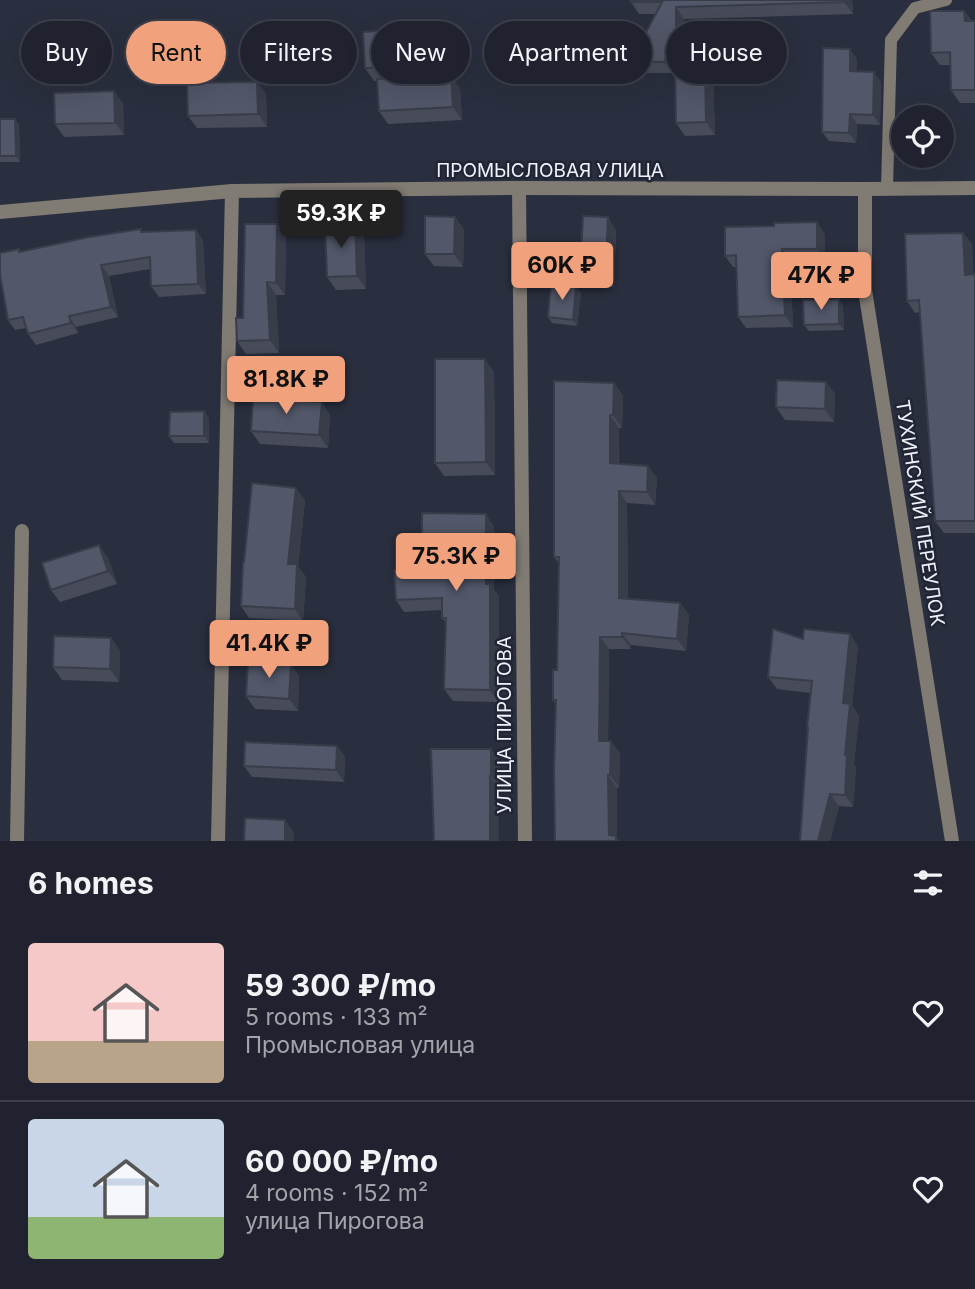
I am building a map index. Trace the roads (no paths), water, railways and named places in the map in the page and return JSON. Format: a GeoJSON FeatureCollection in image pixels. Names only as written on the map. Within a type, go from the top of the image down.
{"type":"FeatureCollection","features":[{"type":"Feature","properties":{"kind":"street","name":"УЛИЦА ПИРОГОВА"},"geometry":{"type":"LineString","coordinates":[[519,188],[525,841]]}},
{"type":"Feature","properties":{"kind":"street","name":"ПРОМЫСЛОВАЯ УЛИЦА"},"geometry":{"type":"LineString","coordinates":[[0,212],[232,191],[975,188]]}},
{"type":"Feature","properties":{"kind":"street","name":"ТУХИНСКИЙ ПЕРЕУЛОК"},"geometry":{"type":"LineString","coordinates":[[865,189],[866,290],[952,841]]}},
{"type":"Feature","properties":{"kind":"street"},"geometry":{"type":"LineString","coordinates":[[218,841],[232,191]]}},
{"type":"Feature","properties":{"kind":"street"},"geometry":{"type":"LineString","coordinates":[[17,841],[22,531]]}},
{"type":"Feature","properties":{"kind":"lane"},"geometry":{"type":"LineString","coordinates":[[887,189],[891,40],[915,8],[946,0]]}}]}
